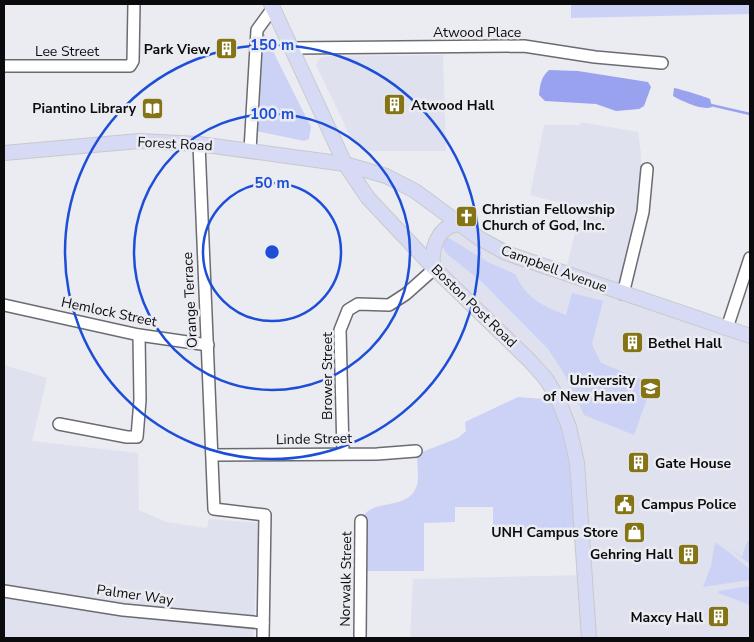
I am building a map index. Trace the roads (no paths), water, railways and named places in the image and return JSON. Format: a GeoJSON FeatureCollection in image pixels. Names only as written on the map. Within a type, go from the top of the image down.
{"type":"FeatureCollection","features":[{"type":"Feature","properties":{"kind":"main road","name":"Boston Post Road"},"geometry":{"type":"LineString","coordinates":[[272,6],[345,164],[368,198],[386,220],[546,378],[564,412],[574,442],[577,463],[589,638]]}},
{"type":"Feature","properties":{"kind":"main road","name":"Forest Road"},"geometry":{"type":"LineString","coordinates":[[4,153],[139,141],[199,144],[345,164]]}},
{"type":"Feature","properties":{"kind":"main road","name":"Campbell Avenue"},"geometry":{"type":"LineString","coordinates":[[345,164],[386,176],[426,198],[461,224],[506,253],[750,336]]}},
{"type":"Feature","properties":{"kind":"main road"},"geometry":{"type":"LineString","coordinates":[[434,268],[432,252],[437,238],[448,227],[461,224]]}},
{"type":"Feature","properties":{"kind":"street","name":"Lee Street"},"geometry":{"type":"LineString","coordinates":[[4,66],[130,66],[133,61],[134,4]]}},
{"type":"Feature","properties":{"kind":"street"},"geometry":{"type":"LineString","coordinates":[[250,150],[257,30],[272,6]]}},
{"type":"Feature","properties":{"kind":"street","name":"Atwood Place"},"geometry":{"type":"LineString","coordinates":[[291,48],[524,46],[595,58],[662,63]]}},
{"type":"Feature","properties":{"kind":"street","name":"Orange Terrace"},"geometry":{"type":"LineString","coordinates":[[199,144],[214,509],[265,515],[263,623]]}},
{"type":"Feature","properties":{"kind":"street"},"geometry":{"type":"LineString","coordinates":[[624,294],[643,212],[647,169]]}},
{"type":"Feature","properties":{"kind":"street"},"geometry":{"type":"LineString","coordinates":[[728,328],[750,258]]}},
{"type":"Feature","properties":{"kind":"street","name":"Brower Street"},"geometry":{"type":"LineString","coordinates":[[343,454],[340,330],[345,315],[358,304],[384,306],[396,301],[434,268]]}},
{"type":"Feature","properties":{"kind":"street","name":"Hemlock Street"},"geometry":{"type":"LineString","coordinates":[[4,304],[139,335],[208,345]]}},
{"type":"Feature","properties":{"kind":"street"},"geometry":{"type":"LineString","coordinates":[[59,424],[127,437],[137,436],[140,400],[139,335]]}},
{"type":"Feature","properties":{"kind":"street","name":"Linde Street"},"geometry":{"type":"LineString","coordinates":[[212,455],[343,454],[416,451]]}},
{"type":"Feature","properties":{"kind":"street","name":"Norwalk Street"},"geometry":{"type":"LineString","coordinates":[[360,638],[361,520]]}},
{"type":"Feature","properties":{"kind":"street","name":"Palmer Way"},"geometry":{"type":"LineString","coordinates":[[4,591],[123,610],[263,623]]}},
{"type":"Feature","properties":{"kind":"street"},"geometry":{"type":"LineString","coordinates":[[263,623],[263,638]]}},
{"type":"Feature","properties":{"kind":"water"},"geometry":{"type":"Polygon","coordinates":[[[549,70],[578,71],[648,82],[651,87],[644,106],[639,109],[616,111],[596,104],[545,101],[539,95],[539,91],[543,78],[549,70]]]}},
{"type":"Feature","properties":{"kind":"water"},"geometry":{"type":"Polygon","coordinates":[[[674,88],[710,99],[712,107],[698,107],[673,96],[674,88]]]}},
{"type":"Feature","properties":{"kind":"waterway"},"geometry":{"type":"LineString","coordinates":[[711,105],[750,114]]}},
{"type":"Feature","properties":{"kind":"place","name":"Park View"},"geometry":{"type":"Point","coordinates":[226,49]}},
{"type":"Feature","properties":{"kind":"place","name":"Atwood Hall"},"geometry":{"type":"Point","coordinates":[395,105]}},
{"type":"Feature","properties":{"kind":"place","name":"Piantino Library"},"geometry":{"type":"Point","coordinates":[152,108]}},
{"type":"Feature","properties":{"kind":"place","name":"Christian Fellowship Church of God, Inc."},"geometry":{"type":"Point","coordinates":[466,217]}},
{"type":"Feature","properties":{"kind":"place","name":"Bethel Hall"},"geometry":{"type":"Point","coordinates":[632,343]}},
{"type":"Feature","properties":{"kind":"place","name":"University of New Haven"},"geometry":{"type":"Point","coordinates":[651,388]}},
{"type":"Feature","properties":{"kind":"place","name":"Gate House"},"geometry":{"type":"Point","coordinates":[639,463]}},
{"type":"Feature","properties":{"kind":"place","name":"Campus Police"},"geometry":{"type":"Point","coordinates":[625,504]}},
{"type":"Feature","properties":{"kind":"place","name":"UNH Campus Store"},"geometry":{"type":"Point","coordinates":[634,532]}},
{"type":"Feature","properties":{"kind":"place","name":"Gehring Hall"},"geometry":{"type":"Point","coordinates":[689,554]}},
{"type":"Feature","properties":{"kind":"place","name":"Maxcy Hall"},"geometry":{"type":"Point","coordinates":[719,617]}}]}
